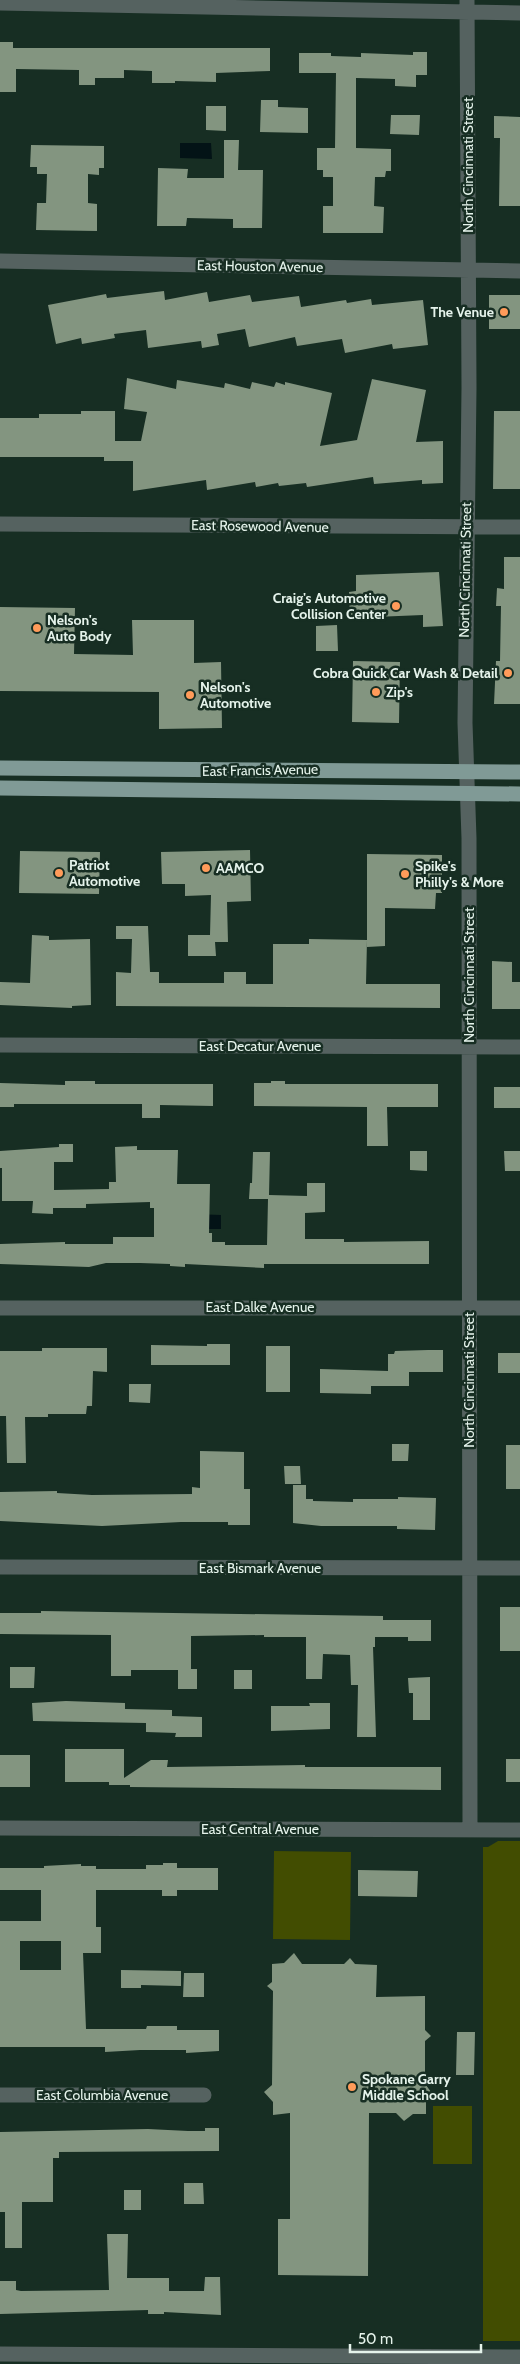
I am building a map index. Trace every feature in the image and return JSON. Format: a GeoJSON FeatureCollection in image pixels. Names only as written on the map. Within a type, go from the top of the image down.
{"type":"FeatureCollection","features":[{"type":"Feature","properties":{"kind":"main road","name":"East Francis Avenue"},"geometry":{"type":"LineString","coordinates":[[0,768],[520,772]]}},
{"type":"Feature","properties":{"kind":"main road","name":"East Francis Avenue"},"geometry":{"type":"LineString","coordinates":[[0,788],[520,794]]}},
{"type":"Feature","properties":{"kind":"street"},"geometry":{"type":"LineString","coordinates":[[0,3],[467,6],[520,13]]}},
{"type":"Feature","properties":{"kind":"street","name":"North Cincinnati Street"},"geometry":{"type":"LineString","coordinates":[[467,6],[469,388],[465,526],[469,1047],[470,1829]]}},
{"type":"Feature","properties":{"kind":"street","name":"East Houston Avenue"},"geometry":{"type":"LineString","coordinates":[[0,261],[520,272]]}},
{"type":"Feature","properties":{"kind":"street","name":"East Rosewood Avenue"},"geometry":{"type":"LineString","coordinates":[[0,524],[520,527]]}},
{"type":"Feature","properties":{"kind":"street","name":"East Decatur Avenue"},"geometry":{"type":"LineString","coordinates":[[0,1045],[520,1047]]}},
{"type":"Feature","properties":{"kind":"street","name":"East Dalke Avenue"},"geometry":{"type":"LineString","coordinates":[[0,1308],[520,1308]]}},
{"type":"Feature","properties":{"kind":"street","name":"East Bismark Avenue"},"geometry":{"type":"LineString","coordinates":[[0,1567],[520,1568]]}},
{"type":"Feature","properties":{"kind":"street","name":"East Central Avenue"},"geometry":{"type":"LineString","coordinates":[[0,1828],[520,1830]]}},
{"type":"Feature","properties":{"kind":"street","name":"East Columbia Avenue"},"geometry":{"type":"LineString","coordinates":[[0,2095],[204,2095]]}},
{"type":"Feature","properties":{"kind":"street"},"geometry":{"type":"LineString","coordinates":[[0,2354],[476,2360],[520,2357]]}},
{"type":"Feature","properties":{"kind":"green space"},"geometry":{"type":"Polygon","coordinates":[[[498,1841],[520,1841],[520,2341],[483,2341],[483,1847],[488,1847],[498,1841]]]}},
{"type":"Feature","properties":{"kind":"green space"},"geometry":{"type":"Polygon","coordinates":[[[274,1851],[351,1852],[350,1940],[273,1939],[274,1851]]]}},
{"type":"Feature","properties":{"kind":"green space"},"geometry":{"type":"Polygon","coordinates":[[[433,2106],[472,2106],[472,2164],[433,2164],[433,2106]]]}},
{"type":"Feature","properties":{"kind":"shaded area"},"geometry":{"type":"Polygon","coordinates":[[[180,143],[211,143],[212,159],[180,158],[180,143]]]}},
{"type":"Feature","properties":{"kind":"shaded area"},"geometry":{"type":"Polygon","coordinates":[[[194,1214],[221,1215],[221,1229],[194,1229],[194,1214]]]}},
{"type":"Feature","properties":{"kind":"building"},"geometry":{"type":"Polygon","coordinates":[[[0,42],[13,42],[13,48],[270,48],[270,71],[216,73],[216,82],[175,81],[175,83],[152,83],[152,71],[124,70],[124,78],[95,78],[95,85],[79,85],[79,70],[16,69],[16,92],[0,92],[0,42]]]}},
{"type":"Feature","properties":{"kind":"building"},"geometry":{"type":"Polygon","coordinates":[[[413,52],[427,52],[427,75],[416,75],[416,87],[395,86],[395,79],[356,78],[356,148],[391,149],[391,171],[386,171],[385,177],[375,177],[374,206],[384,207],[383,233],[323,233],[323,206],[333,206],[333,177],[323,177],[323,170],[317,170],[317,148],[335,148],[336,73],[299,73],[299,53],[331,53],[331,56],[361,57],[361,53],[413,55],[413,52]]]}},
{"type":"Feature","properties":{"kind":"building"},"geometry":{"type":"Polygon","coordinates":[[[261,100],[278,100],[278,107],[308,108],[308,133],[260,132],[261,100]]]}},
{"type":"Feature","properties":{"kind":"building"},"geometry":{"type":"Polygon","coordinates":[[[206,106],[226,106],[226,131],[206,130],[206,106]]]}},
{"type":"Feature","properties":{"kind":"building"},"geometry":{"type":"Polygon","coordinates":[[[391,115],[420,115],[419,135],[390,134],[391,115]]]}},
{"type":"Feature","properties":{"kind":"building"},"geometry":{"type":"Polygon","coordinates":[[[494,116],[520,117],[520,206],[499,206],[500,138],[494,138],[494,116]]]}},
{"type":"Feature","properties":{"kind":"building"},"geometry":{"type":"Polygon","coordinates":[[[224,140],[239,140],[238,170],[263,170],[262,228],[233,228],[233,219],[187,218],[186,226],[157,226],[158,168],[188,169],[187,178],[224,178],[224,140]]]}},
{"type":"Feature","properties":{"kind":"building"},"geometry":{"type":"Polygon","coordinates":[[[31,145],[104,146],[104,168],[99,168],[99,175],[88,174],[88,203],[97,204],[97,231],[36,230],[37,203],[46,203],[47,174],[37,174],[37,167],[30,167],[31,145]]]}},
{"type":"Feature","properties":{"kind":"building"},"geometry":{"type":"Polygon","coordinates":[[[164,291],[165,300],[207,292],[209,302],[250,295],[252,302],[299,296],[301,307],[346,300],[347,303],[371,299],[372,305],[423,300],[428,345],[393,349],[392,344],[345,353],[342,339],[297,346],[295,337],[249,347],[245,329],[217,334],[219,345],[202,348],[201,341],[148,348],[146,330],[114,334],[115,338],[82,344],[81,338],[56,344],[48,305],[106,294],[107,298],[164,291]]]}},
{"type":"Feature","properties":{"kind":"building","name":"The Venue"},"geometry":{"type":"Polygon","coordinates":[[[489,295],[520,295],[520,329],[489,329],[489,295]]]}},
{"type":"Feature","properties":{"kind":"building"},"geometry":{"type":"Polygon","coordinates":[[[127,378],[176,389],[177,380],[224,388],[225,383],[250,389],[252,382],[274,387],[276,382],[285,385],[285,382],[332,393],[320,446],[357,440],[372,379],[426,390],[416,442],[443,441],[443,483],[422,484],[422,480],[374,484],[373,477],[307,487],[306,483],[279,486],[278,483],[256,487],[255,482],[207,490],[206,480],[133,491],[133,461],[104,461],[104,457],[0,457],[0,418],[39,418],[39,414],[81,414],[81,411],[115,411],[115,441],[141,441],[147,412],[124,409],[127,378]]]}},
{"type":"Feature","properties":{"kind":"building"},"geometry":{"type":"Polygon","coordinates":[[[494,411],[520,411],[520,489],[493,489],[494,411]]]}},
{"type":"Feature","properties":{"kind":"building"},"geometry":{"type":"Polygon","coordinates":[[[504,557],[520,557],[520,704],[494,704],[496,661],[500,661],[501,606],[496,606],[497,588],[504,589],[504,557]]]}},
{"type":"Feature","properties":{"kind":"building","name":"Craig's Automotive Collision Center"},"geometry":{"type":"Polygon","coordinates":[[[439,572],[443,626],[423,627],[423,615],[350,618],[349,592],[356,591],[356,575],[439,572]]]}},
{"type":"Feature","properties":{"kind":"building"},"geometry":{"type":"Polygon","coordinates":[[[0,607],[75,608],[74,654],[133,655],[132,620],[194,620],[194,663],[221,662],[222,728],[159,729],[159,692],[0,691],[0,607]]]}},
{"type":"Feature","properties":{"kind":"building"},"geometry":{"type":"Polygon","coordinates":[[[337,625],[338,651],[316,651],[316,626],[337,625]]]}},
{"type":"Feature","properties":{"kind":"building","name":"Zip's"},"geometry":{"type":"Polygon","coordinates":[[[353,661],[400,662],[399,723],[352,722],[353,661]]]}},
{"type":"Feature","properties":{"kind":"building","name":"AAMCO"},"geometry":{"type":"Polygon","coordinates":[[[250,850],[251,901],[227,902],[228,942],[215,942],[216,956],[188,956],[188,935],[210,935],[211,895],[185,896],[185,884],[162,884],[161,852],[250,850]]]}},
{"type":"Feature","properties":{"kind":"building","name":"Patriot Automotive"},"geometry":{"type":"Polygon","coordinates":[[[20,851],[100,852],[99,894],[19,893],[20,851]]]}},
{"type":"Feature","properties":{"kind":"building","name":"Spike's Philly's & More"},"geometry":{"type":"Polygon","coordinates":[[[367,854],[442,855],[442,893],[436,893],[435,909],[385,908],[385,946],[367,947],[367,854]]]}},
{"type":"Feature","properties":{"kind":"building"},"geometry":{"type":"Polygon","coordinates":[[[116,926],[148,926],[150,972],[159,972],[159,983],[224,983],[224,972],[246,972],[246,984],[273,984],[273,944],[309,944],[309,939],[367,940],[366,984],[440,984],[440,1008],[116,1006],[116,972],[131,973],[132,939],[116,939],[116,926]]]}},
{"type":"Feature","properties":{"kind":"building"},"geometry":{"type":"Polygon","coordinates":[[[32,935],[49,936],[49,940],[90,939],[91,1005],[72,1006],[72,1008],[0,1005],[0,982],[30,983],[32,935]]]}},
{"type":"Feature","properties":{"kind":"building"},"geometry":{"type":"Polygon","coordinates":[[[492,961],[512,962],[512,982],[520,982],[520,1009],[492,1009],[492,961]]]}},
{"type":"Feature","properties":{"kind":"building"},"geometry":{"type":"Polygon","coordinates":[[[65,1081],[95,1081],[95,1084],[213,1084],[213,1106],[160,1105],[160,1118],[142,1118],[142,1104],[14,1104],[14,1107],[0,1107],[0,1083],[65,1085],[65,1081]]]}},
{"type":"Feature","properties":{"kind":"building"},"geometry":{"type":"Polygon","coordinates":[[[271,1081],[285,1081],[285,1084],[438,1084],[438,1107],[387,1107],[388,1146],[367,1146],[367,1107],[254,1106],[254,1083],[271,1083],[271,1081]]]}},
{"type":"Feature","properties":{"kind":"building"},"geometry":{"type":"Polygon","coordinates":[[[494,1087],[520,1087],[520,1108],[494,1108],[494,1087]]]}},
{"type":"Feature","properties":{"kind":"building"},"geometry":{"type":"Polygon","coordinates":[[[59,1144],[73,1144],[73,1162],[54,1162],[54,1190],[109,1189],[109,1182],[116,1182],[115,1147],[137,1146],[137,1150],[178,1150],[177,1184],[210,1184],[209,1233],[212,1233],[212,1242],[225,1242],[225,1245],[267,1245],[268,1199],[249,1199],[250,1183],[252,1183],[253,1152],[270,1152],[269,1195],[307,1196],[307,1183],[325,1183],[325,1212],[305,1213],[305,1239],[344,1239],[344,1242],[429,1241],[429,1264],[264,1264],[264,1268],[185,1264],[185,1267],[170,1266],[170,1264],[140,1263],[106,1263],[89,1267],[0,1264],[0,1244],[65,1242],[65,1244],[113,1244],[113,1237],[154,1237],[154,1208],[150,1208],[150,1202],[86,1204],[86,1208],[53,1208],[53,1214],[32,1213],[33,1201],[2,1201],[0,1151],[59,1147],[59,1144]]]}},
{"type":"Feature","properties":{"kind":"building"},"geometry":{"type":"Polygon","coordinates":[[[410,1151],[427,1151],[427,1171],[410,1170],[410,1151]]]}},
{"type":"Feature","properties":{"kind":"building"},"geometry":{"type":"Polygon","coordinates":[[[504,1151],[520,1151],[520,1171],[505,1171],[504,1151]]]}},
{"type":"Feature","properties":{"kind":"building"},"geometry":{"type":"Polygon","coordinates":[[[207,1344],[230,1344],[230,1365],[151,1365],[151,1345],[207,1346],[207,1344]]]}},
{"type":"Feature","properties":{"kind":"building"},"geometry":{"type":"Polygon","coordinates":[[[266,1346],[290,1346],[290,1392],[266,1392],[266,1346]]]}},
{"type":"Feature","properties":{"kind":"building"},"geometry":{"type":"Polygon","coordinates":[[[42,1348],[107,1348],[107,1372],[93,1371],[92,1406],[87,1406],[86,1414],[48,1414],[48,1417],[25,1417],[26,1463],[7,1463],[6,1416],[0,1416],[0,1351],[42,1351],[42,1348]]]}},
{"type":"Feature","properties":{"kind":"building"},"geometry":{"type":"Polygon","coordinates":[[[443,1350],[443,1372],[409,1372],[409,1386],[371,1386],[371,1394],[320,1393],[320,1369],[388,1371],[388,1354],[394,1354],[395,1351],[443,1350]]]}},
{"type":"Feature","properties":{"kind":"building"},"geometry":{"type":"Polygon","coordinates":[[[498,1353],[520,1353],[520,1373],[498,1373],[498,1353]]]}},
{"type":"Feature","properties":{"kind":"building"},"geometry":{"type":"Polygon","coordinates":[[[129,1384],[151,1384],[150,1403],[129,1402],[129,1384]]]}},
{"type":"Feature","properties":{"kind":"building"},"geometry":{"type":"Polygon","coordinates":[[[392,1444],[409,1444],[408,1461],[392,1461],[392,1444]]]}},
{"type":"Feature","properties":{"kind":"building"},"geometry":{"type":"Polygon","coordinates":[[[506,1445],[520,1445],[520,1489],[506,1489],[506,1445]]]}},
{"type":"Feature","properties":{"kind":"building"},"geometry":{"type":"Polygon","coordinates":[[[200,1451],[244,1452],[244,1489],[250,1489],[250,1525],[228,1525],[228,1522],[181,1522],[102,1526],[0,1521],[0,1492],[57,1491],[57,1493],[92,1495],[192,1494],[192,1487],[200,1488],[200,1451]]]}},
{"type":"Feature","properties":{"kind":"building"},"geometry":{"type":"Polygon","coordinates":[[[284,1466],[300,1466],[301,1484],[285,1484],[284,1466]]]}},
{"type":"Feature","properties":{"kind":"building"},"geometry":{"type":"Polygon","coordinates":[[[293,1485],[306,1485],[306,1499],[313,1499],[313,1501],[353,1502],[353,1499],[436,1498],[435,1530],[397,1529],[397,1526],[321,1526],[293,1523],[293,1485]]]}},
{"type":"Feature","properties":{"kind":"building"},"geometry":{"type":"Polygon","coordinates":[[[500,1607],[520,1607],[520,1651],[500,1651],[500,1607]]]}},
{"type":"Feature","properties":{"kind":"building"},"geometry":{"type":"Polygon","coordinates":[[[41,1611],[383,1616],[383,1620],[431,1620],[431,1641],[408,1641],[408,1637],[375,1637],[375,1647],[373,1647],[376,1737],[357,1737],[358,1685],[351,1685],[350,1655],[323,1654],[322,1679],[306,1679],[306,1637],[264,1637],[264,1635],[191,1636],[191,1669],[197,1669],[197,1689],[178,1689],[178,1670],[131,1670],[131,1676],[111,1676],[111,1635],[0,1634],[0,1613],[41,1613],[41,1611]]]}},
{"type":"Feature","properties":{"kind":"building"},"geometry":{"type":"Polygon","coordinates":[[[10,1667],[35,1667],[34,1688],[10,1688],[10,1667]]]}},
{"type":"Feature","properties":{"kind":"building"},"geometry":{"type":"Polygon","coordinates":[[[234,1670],[252,1670],[252,1689],[234,1689],[234,1670]]]}},
{"type":"Feature","properties":{"kind":"building"},"geometry":{"type":"Polygon","coordinates":[[[430,1677],[430,1720],[413,1720],[413,1693],[409,1693],[408,1678],[430,1677]]]}},
{"type":"Feature","properties":{"kind":"building"},"geometry":{"type":"Polygon","coordinates":[[[66,1701],[125,1703],[125,1709],[172,1710],[172,1716],[202,1717],[202,1737],[175,1737],[176,1733],[146,1732],[146,1723],[33,1721],[32,1703],[66,1701]]]}},
{"type":"Feature","properties":{"kind":"building"},"geometry":{"type":"Polygon","coordinates":[[[309,1703],[330,1703],[330,1729],[271,1731],[271,1706],[310,1706],[309,1703]]]}},
{"type":"Feature","properties":{"kind":"building"},"geometry":{"type":"Polygon","coordinates":[[[65,1749],[124,1749],[124,1778],[151,1760],[168,1760],[167,1767],[305,1765],[305,1767],[441,1767],[441,1790],[130,1787],[130,1785],[109,1785],[109,1782],[65,1782],[65,1749]]]}},
{"type":"Feature","properties":{"kind":"building"},"geometry":{"type":"Polygon","coordinates":[[[0,1755],[30,1755],[30,1787],[0,1787],[0,1755]]]}},
{"type":"Feature","properties":{"kind":"building"},"geometry":{"type":"Polygon","coordinates":[[[506,1759],[520,1759],[520,1782],[506,1782],[506,1759]]]}},
{"type":"Feature","properties":{"kind":"building"},"geometry":{"type":"Polygon","coordinates":[[[163,1863],[177,1863],[177,1868],[218,1868],[218,1890],[177,1890],[177,1896],[162,1896],[162,1890],[96,1890],[96,1927],[101,1927],[101,1953],[83,1953],[86,2029],[146,2029],[147,2026],[177,2026],[177,2030],[219,2030],[219,2051],[186,2053],[186,2050],[105,2052],[105,2047],[0,2047],[0,1921],[41,1921],[41,1890],[0,1890],[0,1868],[44,1868],[44,1866],[81,1864],[81,1866],[96,1866],[96,1869],[146,1869],[146,1865],[163,1865],[163,1863]],[[20,1941],[20,1970],[61,1970],[61,1941],[20,1941]]]}},
{"type":"Feature","properties":{"kind":"building"},"geometry":{"type":"Polygon","coordinates":[[[358,1870],[418,1871],[417,1897],[358,1896],[358,1870]]]}},
{"type":"Feature","properties":{"kind":"building"},"geometry":{"type":"Polygon","coordinates":[[[294,1953],[302,1964],[344,1964],[350,1958],[355,1964],[377,1965],[376,1997],[425,1996],[425,2030],[431,2036],[425,2041],[425,2074],[418,2074],[431,2092],[426,2097],[426,2114],[413,2114],[404,2121],[396,2113],[369,2113],[368,2276],[278,2275],[278,2219],[290,2219],[290,2113],[273,2115],[273,2102],[264,2092],[272,2085],[273,1991],[267,1986],[272,1982],[272,1964],[284,1963],[294,1953]]]}},
{"type":"Feature","properties":{"kind":"building"},"geometry":{"type":"Polygon","coordinates":[[[121,1970],[181,1971],[181,1986],[141,1985],[141,1988],[121,1988],[121,1970]]]}},
{"type":"Feature","properties":{"kind":"building"},"geometry":{"type":"Polygon","coordinates":[[[184,1973],[204,1973],[204,1997],[183,1997],[184,1973]]]}},
{"type":"Feature","properties":{"kind":"building"},"geometry":{"type":"Polygon","coordinates":[[[457,2032],[475,2032],[474,2075],[456,2075],[457,2032]]]}},
{"type":"Feature","properties":{"kind":"building"},"geometry":{"type":"Polygon","coordinates":[[[205,2128],[219,2128],[219,2151],[59,2152],[59,2158],[53,2158],[53,2202],[22,2202],[22,2248],[5,2248],[5,2212],[0,2212],[0,2132],[148,2129],[205,2131],[205,2128]]]}},
{"type":"Feature","properties":{"kind":"building"},"geometry":{"type":"Polygon","coordinates":[[[184,2183],[203,2183],[204,2204],[184,2204],[184,2183]]]}},
{"type":"Feature","properties":{"kind":"building"},"geometry":{"type":"Polygon","coordinates":[[[124,2190],[141,2190],[141,2210],[124,2210],[124,2190]]]}},
{"type":"Feature","properties":{"kind":"building"},"geometry":{"type":"Polygon","coordinates":[[[107,2234],[128,2234],[127,2278],[169,2278],[169,2291],[204,2291],[205,2277],[220,2277],[221,2315],[164,2312],[164,2314],[148,2314],[148,2310],[0,2314],[0,2281],[16,2281],[16,2290],[21,2291],[109,2290],[107,2234]]]}},
{"type":"Feature","properties":{"kind":"place","name":"The Venue"},"geometry":{"type":"Point","coordinates":[504,312]}},
{"type":"Feature","properties":{"kind":"place","name":"Craig's Automotive Collision Center"},"geometry":{"type":"Point","coordinates":[396,606]}},
{"type":"Feature","properties":{"kind":"place","name":"Nelson's Auto Body"},"geometry":{"type":"Point","coordinates":[37,628]}},
{"type":"Feature","properties":{"kind":"place","name":"Cobra Quick Car Wash & Detail"},"geometry":{"type":"Point","coordinates":[508,673]}},
{"type":"Feature","properties":{"kind":"place","name":"Zip's"},"geometry":{"type":"Point","coordinates":[376,692]}},
{"type":"Feature","properties":{"kind":"place","name":"Nelson's Automotive"},"geometry":{"type":"Point","coordinates":[190,695]}},
{"type":"Feature","properties":{"kind":"place","name":"AAMCO"},"geometry":{"type":"Point","coordinates":[206,868]}},
{"type":"Feature","properties":{"kind":"place","name":"Patriot Automotive"},"geometry":{"type":"Point","coordinates":[59,873]}},
{"type":"Feature","properties":{"kind":"place","name":"Spike's Philly's & More"},"geometry":{"type":"Point","coordinates":[405,874]}},
{"type":"Feature","properties":{"kind":"place","name":"Spokane Garry Middle School"},"geometry":{"type":"Point","coordinates":[352,2087]}}]}
